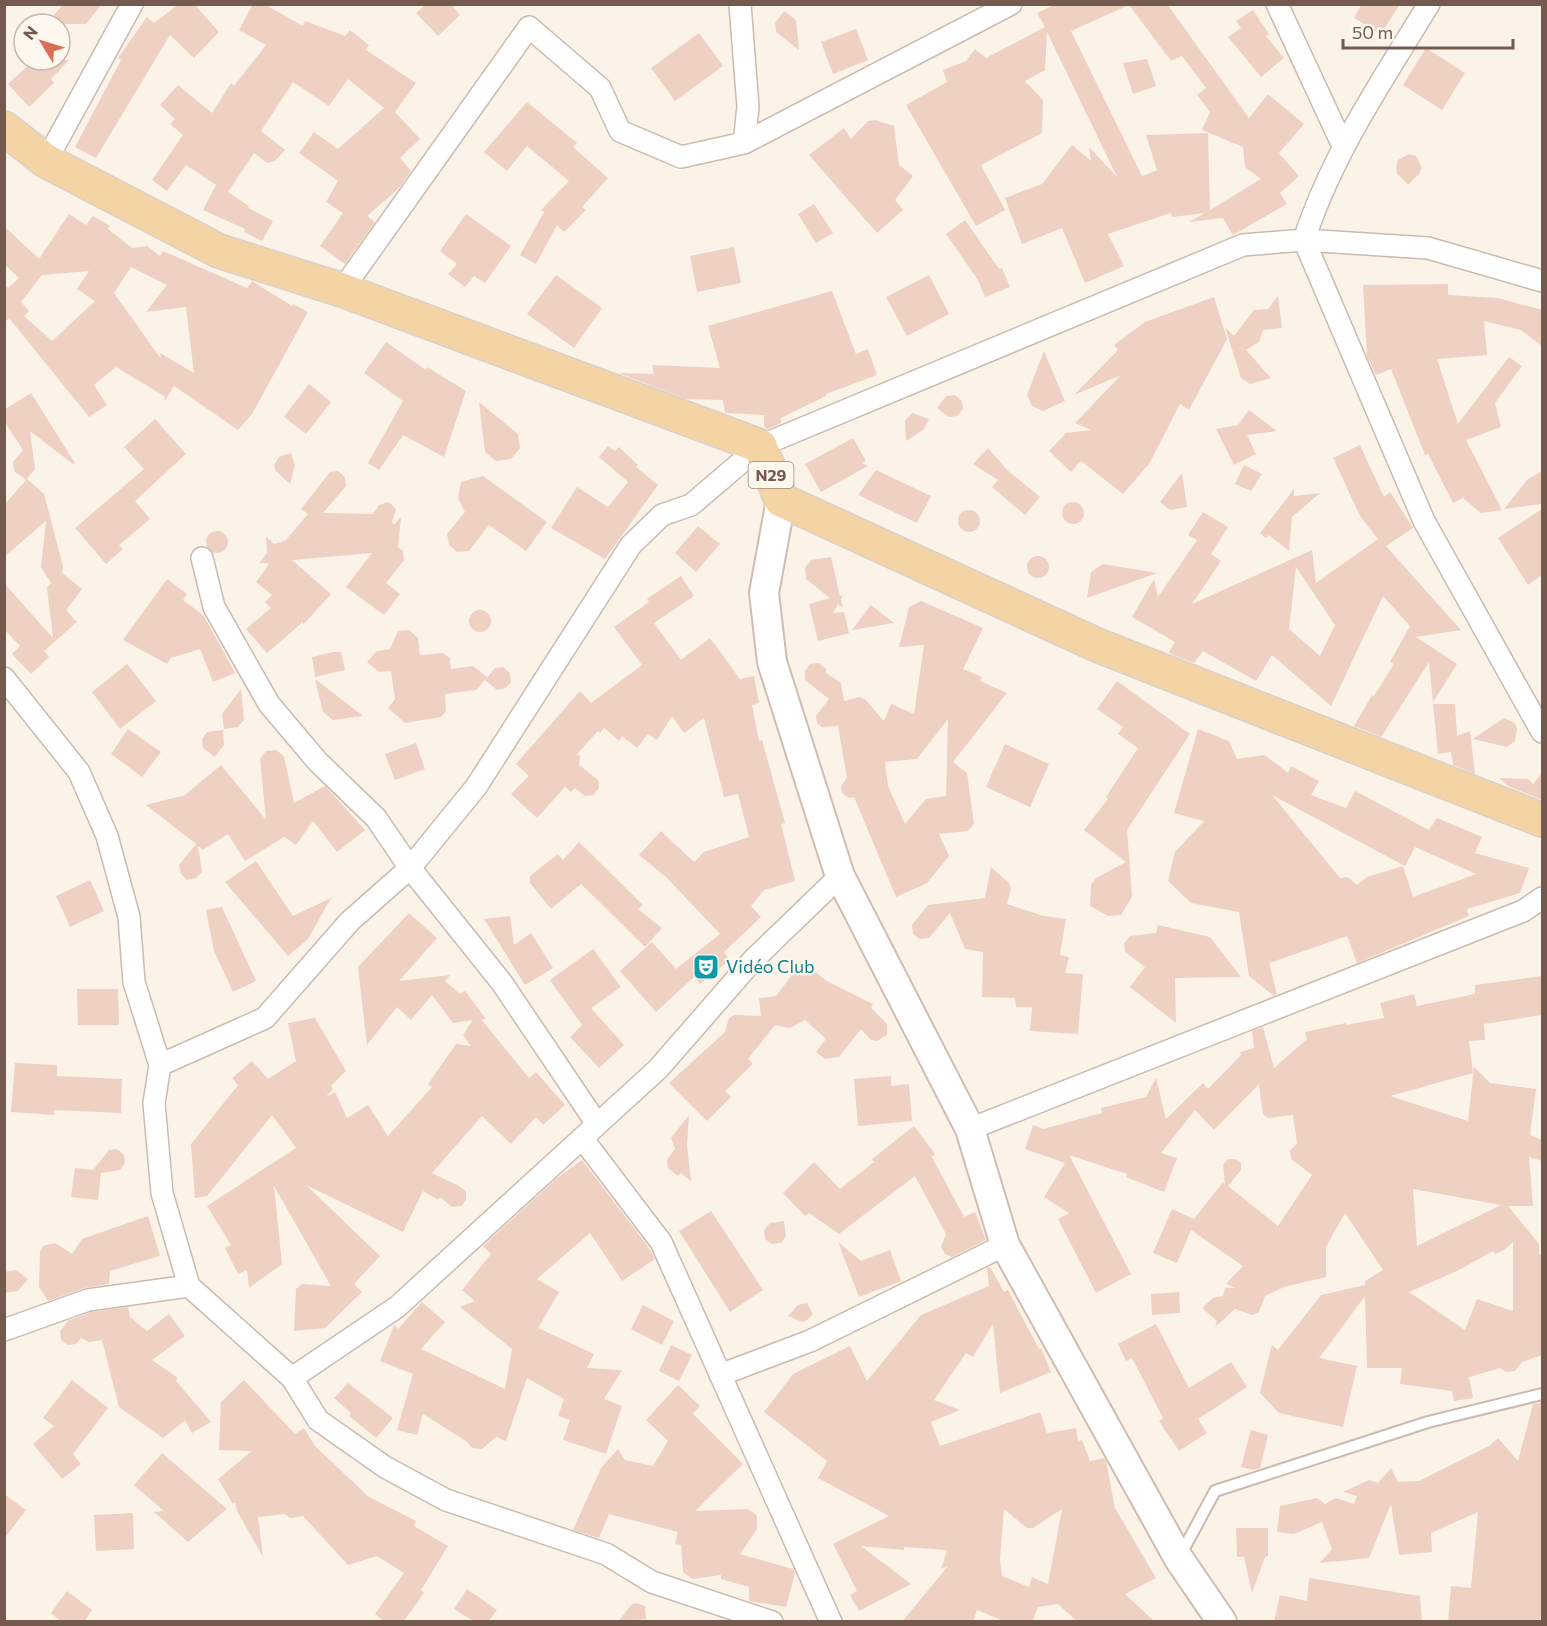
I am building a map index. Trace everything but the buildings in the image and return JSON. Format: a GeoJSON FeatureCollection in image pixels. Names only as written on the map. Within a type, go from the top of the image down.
{"type":"FeatureCollection","features":[{"type":"Feature","properties":{"kind":"main road","name":"N29"},"geometry":{"type":"LineString","coordinates":[[4,128],[46,161],[219,251],[342,290],[760,446],[781,500],[1097,645],[1542,820]]}},
{"type":"Feature","properties":{"kind":"street"},"geometry":{"type":"LineString","coordinates":[[46,161],[132,4]]}},
{"type":"Feature","properties":{"kind":"street"},"geometry":{"type":"LineString","coordinates":[[740,4],[748,107],[744,143]]}},
{"type":"Feature","properties":{"kind":"street"},"geometry":{"type":"LineString","coordinates":[[342,290],[529,27],[600,88],[620,131],[681,158],[744,143],[1011,4]]}},
{"type":"Feature","properties":{"kind":"street"},"geometry":{"type":"LineString","coordinates":[[1276,4],[1343,146]]}},
{"type":"Feature","properties":{"kind":"street"},"geometry":{"type":"LineString","coordinates":[[1429,4],[1343,146],[1315,205],[1304,240],[1424,521],[1542,732]]}},
{"type":"Feature","properties":{"kind":"street"},"geometry":{"type":"LineString","coordinates":[[160,1065],[265,1018],[350,921],[410,868],[476,787],[631,545],[662,515],[691,505],[760,446],[1243,245],[1304,240],[1428,248],[1542,281]]}},
{"type":"Feature","properties":{"kind":"street"},"geometry":{"type":"LineString","coordinates":[[781,500],[764,593],[772,662],[840,876],[970,1129],[1005,1245],[1179,1559],[1222,1622]]}},
{"type":"Feature","properties":{"kind":"street"},"geometry":{"type":"LineString","coordinates":[[202,558],[214,608],[269,704],[318,762],[376,818],[410,868],[502,984],[590,1131],[661,1242],[831,1622]]}},
{"type":"Feature","properties":{"kind":"street"},"geometry":{"type":"LineString","coordinates":[[4,678],[79,772],[107,836],[129,917],[134,982],[160,1065],[154,1102],[162,1193],[189,1286],[292,1378],[318,1420],[385,1467],[446,1500],[606,1554],[652,1582],[772,1622]]}},
{"type":"Feature","properties":{"kind":"street"},"geometry":{"type":"LineString","coordinates":[[292,1378],[397,1307],[658,1069],[753,960],[840,876]]}},
{"type":"Feature","properties":{"kind":"street"},"geometry":{"type":"LineString","coordinates":[[970,1129],[1522,911],[1542,898]]}},
{"type":"Feature","properties":{"kind":"street"},"geometry":{"type":"LineString","coordinates":[[720,1375],[810,1341],[1005,1245]]}},
{"type":"Feature","properties":{"kind":"street"},"geometry":{"type":"LineString","coordinates":[[4,1330],[88,1299],[189,1286]]}},
{"type":"Feature","properties":{"kind":"lane"},"geometry":{"type":"LineString","coordinates":[[1179,1559],[1215,1491],[1428,1422],[1542,1394]]}},
{"type":"Feature","properties":{"kind":"place","name":"Vidéo Club"},"geometry":{"type":"Point","coordinates":[706,967]}}]}
